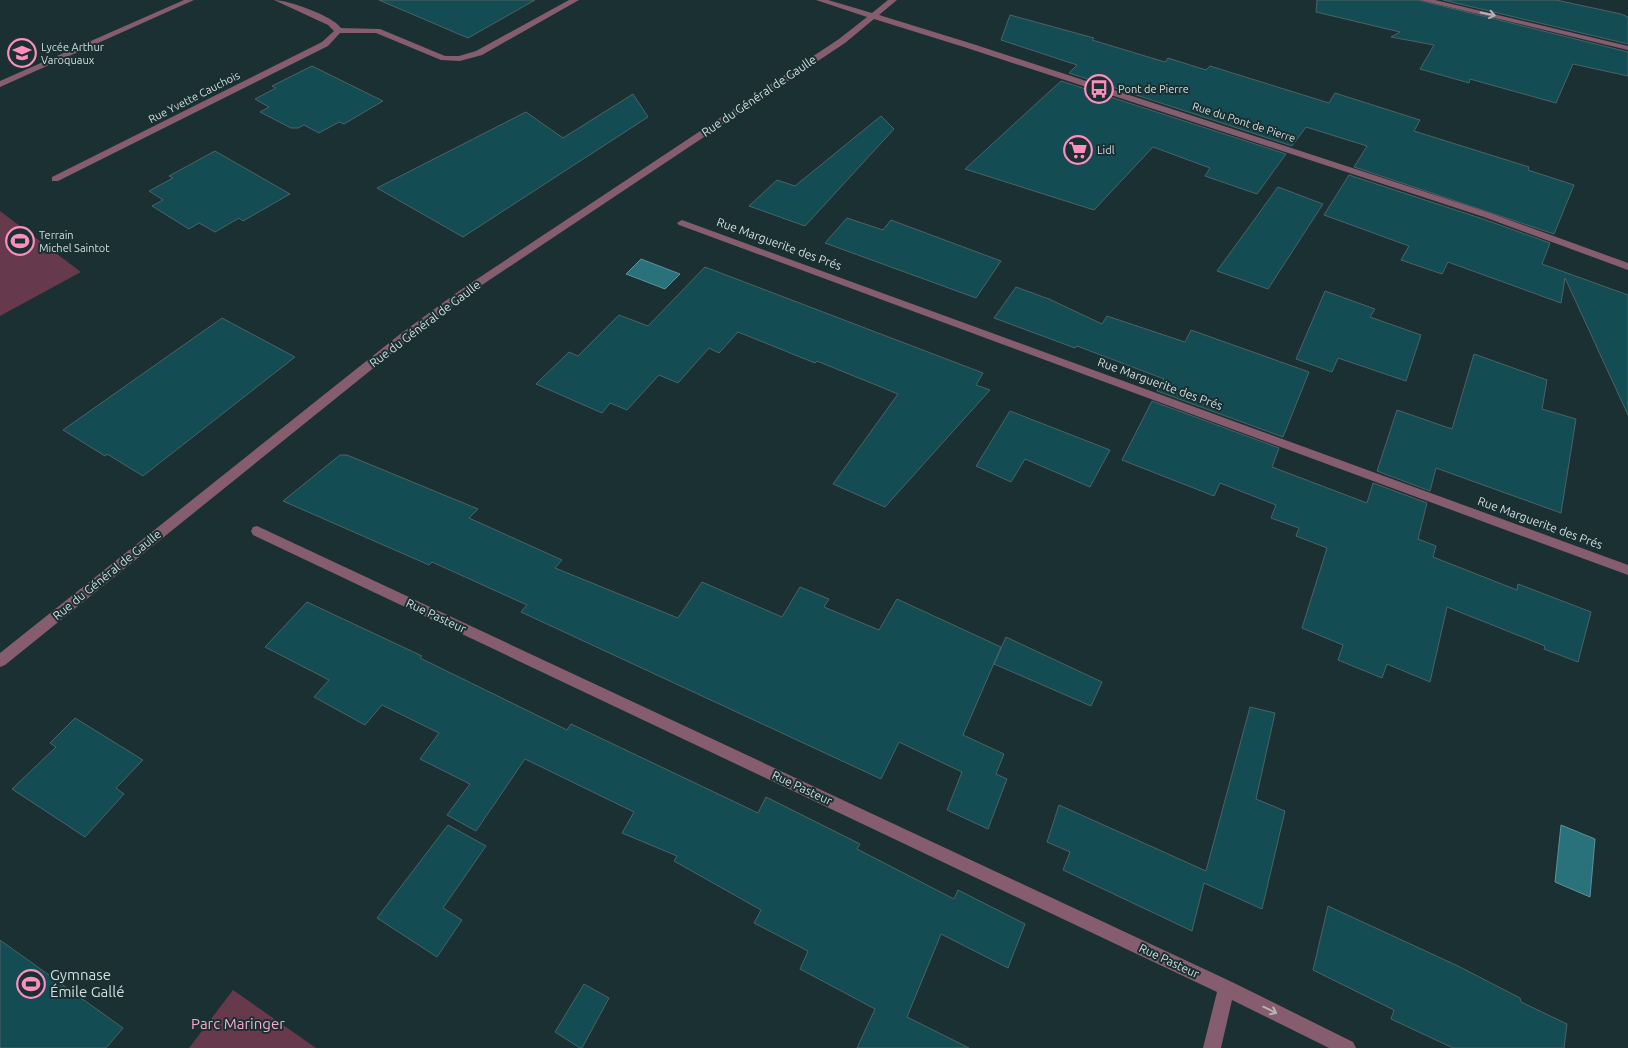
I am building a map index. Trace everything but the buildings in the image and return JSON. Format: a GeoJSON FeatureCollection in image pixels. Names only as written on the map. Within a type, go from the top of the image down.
{"type":"FeatureCollection","features":[{"type":"Feature","properties":{"kind":"street"},"geometry":{"type":"LineString","coordinates":[[0,84],[190,0]]}},
{"type":"Feature","properties":{"kind":"street"},"geometry":{"type":"LineString","coordinates":[[278,0],[336,26],[338,31],[376,31],[444,58],[460,59],[479,53],[575,0]]}},
{"type":"Feature","properties":{"kind":"street","name":"Rue du Pont de Pierre"},"geometry":{"type":"LineString","coordinates":[[820,0],[970,46],[1399,186],[1628,268]]}},
{"type":"Feature","properties":{"kind":"street","name":"Rue du Général de Gaulle"},"geometry":{"type":"LineString","coordinates":[[0,661],[403,338],[463,293],[834,46],[893,0]]}},
{"type":"Feature","properties":{"kind":"street"},"geometry":{"type":"LineString","coordinates":[[1424,0],[1628,48]]}},
{"type":"Feature","properties":{"kind":"street","name":"Rue Yvette Cauchois"},"geometry":{"type":"LineString","coordinates":[[55,179],[325,44],[338,31]]}},
{"type":"Feature","properties":{"kind":"street","name":"Rue Marguerite des Prés"},"geometry":{"type":"LineString","coordinates":[[682,223],[1628,570]]}},
{"type":"Feature","properties":{"kind":"street","name":"Rue Pasteur"},"geometry":{"type":"LineString","coordinates":[[257,531],[1226,988],[1347,1048]]}},
{"type":"Feature","properties":{"kind":"street"},"geometry":{"type":"LineString","coordinates":[[1212,1048],[1226,988]]}},
{"type":"Feature","properties":{"kind":"green space","name":"Terrain Michel Saintot"},"geometry":{"type":"Polygon","coordinates":[[[0,211],[81,272],[0,316],[0,211]]]}},
{"type":"Feature","properties":{"kind":"green space","name":"Parc Maringer"},"geometry":{"type":"Polygon","coordinates":[[[233,990],[316,1048],[189,1048],[233,990]]]}},
{"type":"Feature","properties":{"kind":"water"},"geometry":{"type":"Polygon","coordinates":[[[641,259],[680,274],[665,289],[626,274],[641,259]]]}},
{"type":"Feature","properties":{"kind":"water"},"geometry":{"type":"Polygon","coordinates":[[[1561,825],[1595,839],[1590,897],[1555,882],[1561,825]]]}},
{"type":"Feature","properties":{"kind":"place","name":"Lycée Arthur Varoquaux"},"geometry":{"type":"Point","coordinates":[22,53]}},
{"type":"Feature","properties":{"kind":"place","name":"Pont de Pierre"},"geometry":{"type":"Point","coordinates":[1099,89]}},
{"type":"Feature","properties":{"kind":"place","name":"Lidl"},"geometry":{"type":"Point","coordinates":[1078,150]}},
{"type":"Feature","properties":{"kind":"place","name":"Terrain Michel Saintot"},"geometry":{"type":"Point","coordinates":[20,241]}},
{"type":"Feature","properties":{"kind":"place","name":"Gymnase Émile Gallé"},"geometry":{"type":"Point","coordinates":[31,984]}}]}
